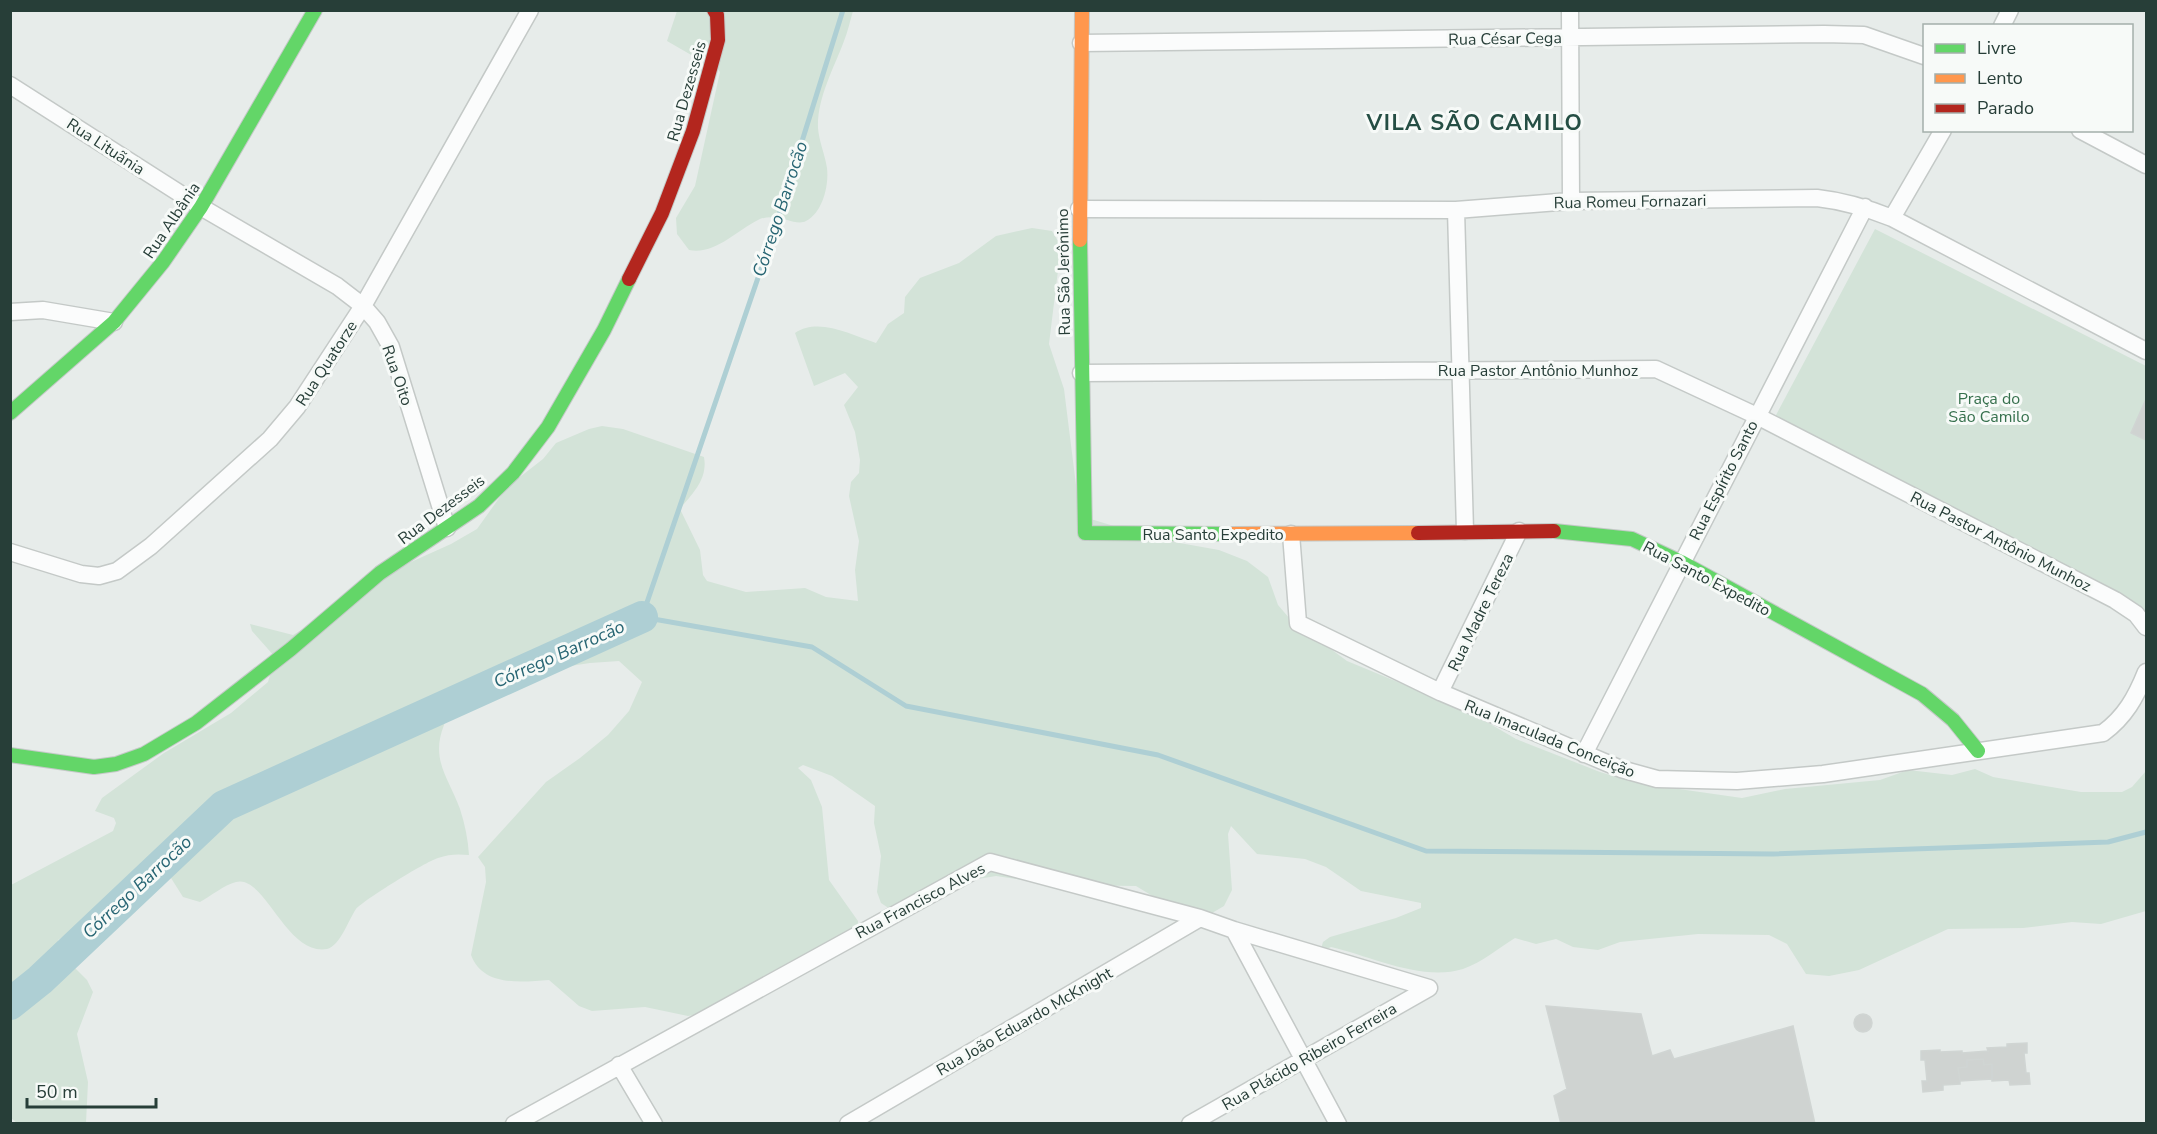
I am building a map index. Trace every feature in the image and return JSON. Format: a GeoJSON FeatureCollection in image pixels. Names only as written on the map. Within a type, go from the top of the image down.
{"type":"FeatureCollection","features":[{"type":"Feature","properties":{"kind":"street"},"geometry":{"type":"LineString","coordinates":[[294,10],[312,15]]}},
{"type":"Feature","properties":{"kind":"street","name":"Rua Quatorze"},"geometry":{"type":"LineString","coordinates":[[10,552],[81,574],[99,576],[117,571],[151,546],[270,439],[297,407],[363,306],[530,10]]}},
{"type":"Feature","properties":{"kind":"street","name":"Rua Dezesseis"},"geometry":{"type":"LineString","coordinates":[[10,755],[94,767],[116,764],[144,754],[196,723],[291,649],[380,573],[479,506],[513,473],[548,427],[604,330],[662,213],[693,131],[718,40],[717,15],[714,10]]}},
{"type":"Feature","properties":{"kind":"street","name":"Rua São Jerônimo"},"geometry":{"type":"LineString","coordinates":[[1082,10],[1079,209],[1085,533]]}},
{"type":"Feature","properties":{"kind":"street"},"geometry":{"type":"LineString","coordinates":[[1570,10],[1570,201]]}},
{"type":"Feature","properties":{"kind":"street"},"geometry":{"type":"LineString","coordinates":[[2003,24],[2010,10]]}},
{"type":"Feature","properties":{"kind":"street","name":"Rua Albânia"},"geometry":{"type":"LineString","coordinates":[[10,413],[114,322],[163,262],[201,207],[312,15]]}},
{"type":"Feature","properties":{"kind":"street","name":"Rua César Cega"},"geometry":{"type":"LineString","coordinates":[[1082,43],[1864,35],[1923,56]]}},
{"type":"Feature","properties":{"kind":"street","name":"Rua Lituãnia"},"geometry":{"type":"LineString","coordinates":[[10,85],[201,207]]}},
{"type":"Feature","properties":{"kind":"street"},"geometry":{"type":"LineString","coordinates":[[1892,218],[1942,132]]}},
{"type":"Feature","properties":{"kind":"street"},"geometry":{"type":"LineString","coordinates":[[2084,132],[2146,165]]}},
{"type":"Feature","properties":{"kind":"street","name":"Rua Romeu Fornazari"},"geometry":{"type":"LineString","coordinates":[[1079,209],[1456,210],[1570,201],[1817,198],[1864,207],[1892,218],[2146,351]]}},
{"type":"Feature","properties":{"kind":"street","name":"Rua Oito"},"geometry":{"type":"LineString","coordinates":[[201,207],[337,286],[363,306],[377,322],[391,347],[447,528]]}},
{"type":"Feature","properties":{"kind":"street","name":"Rua Espírito Santo"},"geometry":{"type":"LineString","coordinates":[[1584,754],[1864,207]]}},
{"type":"Feature","properties":{"kind":"street"},"geometry":{"type":"LineString","coordinates":[[1456,210],[1465,531]]}},
{"type":"Feature","properties":{"kind":"street"},"geometry":{"type":"LineString","coordinates":[[10,312],[42,310],[114,322]]}},
{"type":"Feature","properties":{"kind":"street","name":"Rua Pastor Antônio Munhoz"},"geometry":{"type":"LineString","coordinates":[[1081,373],[1656,369],[1757,416],[2115,600],[2136,614],[2146,627]]}},
{"type":"Feature","properties":{"kind":"street","name":"Rua Madre Tereza"},"geometry":{"type":"LineString","coordinates":[[1440,692],[1519,531]]}},
{"type":"Feature","properties":{"kind":"street","name":"Rua Santo Expedito"},"geometry":{"type":"LineString","coordinates":[[1085,533],[1291,534],[1560,531],[1632,539],[1681,562],[1922,694],[1944,710],[1963,730],[1978,751]]}},
{"type":"Feature","properties":{"kind":"street","name":"Rua Imaculada Conceição"},"geometry":{"type":"LineString","coordinates":[[1291,534],[1298,623],[1440,692],[1621,769],[1657,779],[1737,781],[1823,774],[1978,751]]}},
{"type":"Feature","properties":{"kind":"street"},"geometry":{"type":"LineString","coordinates":[[1978,751],[2103,733],[2118,722],[2135,698],[2146,672]]}},
{"type":"Feature","properties":{"kind":"street","name":"Rua Francisco Alves"},"geometry":{"type":"LineString","coordinates":[[513,1124],[990,862],[1200,918],[1429,988]]}},
{"type":"Feature","properties":{"kind":"street","name":"Rua João Eduardo McKnight"},"geometry":{"type":"LineString","coordinates":[[848,1124],[1200,918]]}},
{"type":"Feature","properties":{"kind":"street"},"geometry":{"type":"LineString","coordinates":[[1234,930],[1338,1124]]}},
{"type":"Feature","properties":{"kind":"street","name":"Rua Plácido Ribeiro Ferreira"},"geometry":{"type":"LineString","coordinates":[[1190,1124],[1429,988]]}},
{"type":"Feature","properties":{"kind":"street"},"geometry":{"type":"LineString","coordinates":[[619,1065],[654,1124]]}},
{"type":"Feature","properties":{"kind":"green space"},"geometry":{"type":"Polygon","coordinates":[[[677,11],[853,11],[823,94],[818,117],[818,128],[827,168],[826,190],[821,205],[806,221],[765,218],[716,246],[699,251],[689,250],[677,234],[676,218],[695,186],[720,72],[712,62],[693,56],[667,41],[677,11]]]}},
{"type":"Feature","properties":{"kind":"green space"},"geometry":{"type":"Polygon","coordinates":[[[1032,228],[1052,231],[1061,246],[1049,344],[1064,389],[1078,501],[1084,517],[1157,539],[1219,550],[1247,561],[1268,577],[1278,605],[1290,619],[1347,661],[1405,685],[1437,693],[1516,739],[1600,772],[1637,783],[1742,798],[1785,789],[1880,780],[1908,770],[1952,775],[1975,769],[1993,777],[2081,792],[2122,792],[2132,787],[2146,771],[2146,911],[2101,924],[2072,922],[2023,928],[1948,929],[1859,970],[1829,976],[1806,974],[1787,944],[1769,935],[1698,934],[1620,942],[1598,950],[1573,947],[1556,939],[1536,944],[1515,938],[1463,969],[1431,972],[1397,966],[1331,947],[1320,952],[1323,942],[1330,937],[1396,918],[1421,908],[1421,903],[1361,891],[1326,867],[1305,859],[1257,854],[1231,826],[1228,834],[1232,890],[1224,906],[1212,913],[1196,914],[1174,909],[1136,886],[1056,885],[996,876],[966,881],[890,909],[881,903],[877,892],[881,856],[874,823],[875,806],[832,776],[803,765],[798,768],[811,780],[822,807],[829,880],[858,921],[858,939],[741,1007],[688,1016],[645,1007],[592,1011],[579,1006],[549,980],[515,981],[494,978],[484,973],[477,965],[471,955],[486,882],[485,867],[478,857],[546,782],[608,735],[629,711],[642,682],[619,661],[557,668],[499,671],[471,680],[449,713],[440,737],[440,759],[462,815],[469,855],[438,858],[382,890],[356,909],[340,938],[327,949],[313,948],[300,940],[288,929],[257,890],[247,883],[231,883],[200,902],[183,897],[171,878],[194,843],[192,838],[133,894],[58,940],[64,957],[87,980],[93,992],[77,1034],[88,1082],[86,1123],[17,1123],[11,1118],[11,885],[113,831],[116,823],[114,818],[95,811],[102,798],[164,753],[231,713],[268,682],[275,657],[252,631],[250,624],[293,635],[411,562],[477,529],[507,487],[543,459],[556,443],[602,426],[623,429],[704,457],[702,479],[680,509],[700,550],[703,575],[707,581],[746,592],[805,588],[826,597],[858,601],[855,570],[859,541],[849,496],[851,482],[859,473],[860,460],[855,432],[844,405],[858,387],[845,373],[814,386],[795,333],[814,327],[825,327],[876,343],[888,324],[904,313],[905,297],[920,278],[959,263],[996,236],[1032,228]]]}},
{"type":"Feature","properties":{"kind":"green space","name":"Praça do São Camilo"},"geometry":{"type":"Polygon","coordinates":[[[1875,229],[2146,366],[2146,615],[1775,417],[1875,229]]]}},
{"type":"Feature","properties":{"kind":"building"},"geometry":{"type":"Polygon","coordinates":[[[2146,399],[2146,440],[2131,433],[2146,399]]]}},
{"type":"Feature","properties":{"kind":"building"},"geometry":{"type":"Polygon","coordinates":[[[1546,1006],[1641,1014],[1652,1056],[1670,1050],[1674,1059],[1793,1026],[1815,1124],[1561,1124],[1554,1096],[1567,1089],[1546,1006]]]}},
{"type":"Feature","properties":{"kind":"building"},"geometry":{"type":"Polygon","coordinates":[[[1859,1014],[1867,1014],[1872,1019],[1870,1030],[1859,1032],[1854,1027],[1854,1019],[1859,1014]]]}},
{"type":"Feature","properties":{"kind":"building"},"geometry":{"type":"Polygon","coordinates":[[[2027,1043],[2027,1053],[2024,1053],[2026,1073],[2029,1073],[2030,1084],[2010,1085],[2009,1080],[1992,1081],[1992,1079],[1960,1081],[1960,1084],[1943,1085],[1943,1090],[1923,1092],[1922,1081],[1927,1081],[1925,1060],[1921,1060],[1921,1051],[1962,1051],[1962,1053],[1988,1051],[1987,1048],[2007,1047],[2007,1044],[2027,1043]]]}},
{"type":"Feature","properties":{"kind":"building"},"geometry":{"type":"Polygon","coordinates":[[[1983,1059],[1984,1065],[1992,1064],[1992,1079],[1960,1081],[1958,1068],[1967,1067],[1967,1060],[1983,1059]]]}},
{"type":"Feature","properties":{"kind":"waterway"},"geometry":{"type":"LineString","coordinates":[[843,10],[774,231],[642,617],[812,647],[906,706],[1158,755],[1426,851],[1773,854],[2108,842],[2146,832]]}},
{"type":"Feature","properties":{"kind":"waterway","name":"Córrego Barrocão"},"geometry":{"type":"LineString","coordinates":[[10,1004],[40,980],[224,806],[642,617]]}},
{"type":"Feature","properties":{"kind":"traffic: fast"},"geometry":{"type":"LineString","coordinates":[[10,413],[114,322],[163,262],[201,207],[315,10]]}},
{"type":"Feature","properties":{"kind":"traffic: fast"},"geometry":{"type":"LineString","coordinates":[[1080,240],[1085,533],[1231,534]]}},
{"type":"Feature","properties":{"kind":"traffic: fast"},"geometry":{"type":"LineString","coordinates":[[10,755],[94,767],[116,764],[144,754],[196,723],[291,649],[380,573],[479,506],[513,473],[548,427],[604,330],[629,279]]}},
{"type":"Feature","properties":{"kind":"traffic: fast"},"geometry":{"type":"LineString","coordinates":[[1554,531],[1632,539],[1681,562],[1922,694],[1953,720],[1978,751]]}},
{"type":"Feature","properties":{"kind":"traffic: slow"},"geometry":{"type":"LineString","coordinates":[[1080,240],[1082,10]]}},
{"type":"Feature","properties":{"kind":"traffic: slow"},"geometry":{"type":"LineString","coordinates":[[1231,534],[1418,533]]}},
{"type":"Feature","properties":{"kind":"traffic: jam"},"geometry":{"type":"LineString","coordinates":[[629,279],[662,213],[693,131],[718,40],[717,15],[714,10]]}},
{"type":"Feature","properties":{"kind":"traffic: jam"},"geometry":{"type":"LineString","coordinates":[[1418,533],[1554,531]]}},
{"type":"Feature","properties":{"kind":"district","name":"VILA SÃO CAMILO"},"geometry":{"type":"Point","coordinates":[1475,122]}}]}
